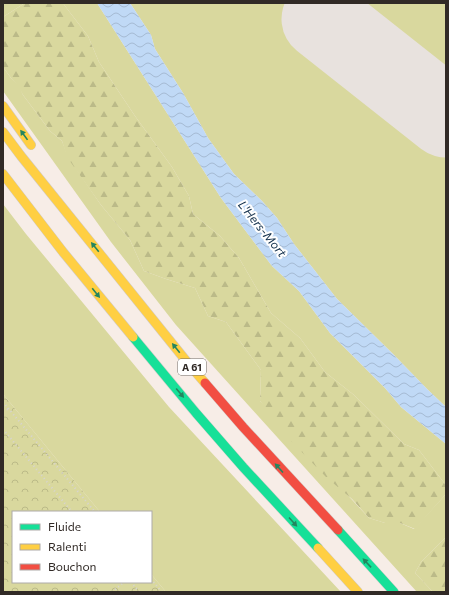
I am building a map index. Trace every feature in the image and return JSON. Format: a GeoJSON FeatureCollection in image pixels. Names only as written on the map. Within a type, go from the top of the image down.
{"type":"FeatureCollection","features":[{"type":"Feature","properties":{"kind":"highway"},"geometry":{"type":"LineString","coordinates":[[3,106],[32,147],[31,167]]}},
{"type":"Feature","properties":{"kind":"highway","name":"A 61"},"geometry":{"type":"LineString","coordinates":[[3,132],[197,374],[243,428],[394,592]]}},
{"type":"Feature","properties":{"kind":"highway","name":"A 61"},"geometry":{"type":"LineString","coordinates":[[3,174],[63,252],[224,446],[358,592]]}},
{"type":"Feature","properties":{"kind":"highway"},"geometry":{"type":"LineString","coordinates":[[3,189],[63,252]]}},
{"type":"Feature","properties":{"kind":"path"},"geometry":{"type":"LineString","coordinates":[[3,402],[94,511]]}},
{"type":"Feature","properties":{"kind":"path"},"geometry":{"type":"LineString","coordinates":[[3,408],[10,411]]}},
{"type":"Feature","properties":{"kind":"path"},"geometry":{"type":"LineString","coordinates":[[3,429],[71,511]]}},
{"type":"Feature","properties":{"kind":"path"},"geometry":{"type":"LineString","coordinates":[[152,580],[162,592]]}},
{"type":"Feature","properties":{"kind":"path"},"geometry":{"type":"LineString","coordinates":[[112,592],[123,583]]}},
{"type":"Feature","properties":{"kind":"path"},"geometry":{"type":"LineString","coordinates":[[132,583],[139,592]]}},
{"type":"Feature","properties":{"kind":"green space"},"geometry":{"type":"Polygon","coordinates":[[[3,3],[25,3],[3,17],[3,3]]]}},
{"type":"Feature","properties":{"kind":"green space"},"geometry":{"type":"Polygon","coordinates":[[[25,3],[63,3],[88,36],[99,62],[135,116],[172,167],[189,196],[193,214],[220,236],[239,258],[271,313],[300,338],[325,372],[354,395],[404,444],[419,450],[445,484],[446,494],[415,529],[400,523],[385,523],[369,518],[352,499],[326,477],[291,441],[260,401],[261,370],[226,322],[208,316],[195,288],[144,271],[130,240],[101,205],[67,157],[62,141],[50,131],[3,67],[3,17],[25,3]]]}},
{"type":"Feature","properties":{"kind":"green space"},"geometry":{"type":"Polygon","coordinates":[[[63,3],[97,3],[221,198],[272,266],[299,291],[330,333],[385,388],[401,407],[446,444],[446,489],[445,484],[419,450],[404,444],[354,395],[325,372],[300,338],[271,313],[239,258],[220,236],[193,214],[189,196],[172,167],[135,116],[99,62],[88,36],[63,3]]]}},
{"type":"Feature","properties":{"kind":"green space"},"geometry":{"type":"Polygon","coordinates":[[[130,3],[332,3],[305,37],[446,149],[446,407],[337,299],[294,244],[277,218],[234,174],[208,138],[183,93],[155,49],[151,35],[130,3]]]}},
{"type":"Feature","properties":{"kind":"green space"},"geometry":{"type":"Polygon","coordinates":[[[362,3],[446,3],[446,83],[370,23],[362,3]]]}},
{"type":"Feature","properties":{"kind":"green space"},"geometry":{"type":"Polygon","coordinates":[[[3,67],[19,86],[23,95],[50,131],[62,141],[68,157],[101,205],[130,240],[144,271],[195,288],[208,316],[226,322],[261,370],[260,401],[369,518],[385,523],[400,523],[414,529],[446,494],[446,537],[421,562],[415,573],[433,592],[417,592],[176,325],[111,242],[3,91],[3,67]]]}},
{"type":"Feature","properties":{"kind":"green space"},"geometry":{"type":"Polygon","coordinates":[[[3,204],[169,407],[341,592],[166,592],[152,575],[152,511],[99,511],[3,394],[3,204]]]}},
{"type":"Feature","properties":{"kind":"green space"},"geometry":{"type":"Polygon","coordinates":[[[3,394],[99,511],[12,511],[12,583],[152,583],[152,575],[166,592],[3,592],[3,394]]]}},
{"type":"Feature","properties":{"kind":"green space"},"geometry":{"type":"Polygon","coordinates":[[[446,537],[446,592],[433,592],[415,573],[421,562],[446,537]]]}},
{"type":"Feature","properties":{"kind":"water","name":"L'Hers-Mort"},"geometry":{"type":"Polygon","coordinates":[[[97,3],[130,3],[151,35],[155,49],[183,93],[208,138],[234,174],[277,218],[294,244],[337,299],[446,407],[446,444],[401,407],[385,388],[330,333],[299,291],[272,266],[221,198],[97,3]]]}},
{"type":"Feature","properties":{"kind":"taxiway"},"geometry":{"type":"LineString","coordinates":[[344,3],[340,18],[342,27],[350,41]]}},
{"type":"Feature","properties":{"kind":"runway"},"geometry":{"type":"LineString","coordinates":[[322,19],[446,117]]}},
{"type":"Feature","properties":{"kind":"traffic: fast"},"geometry":{"type":"LineString","coordinates":[[133,337],[243,467],[318,548]]}},
{"type":"Feature","properties":{"kind":"traffic: fast"},"geometry":{"type":"LineString","coordinates":[[338,530],[394,592]]}},
{"type":"Feature","properties":{"kind":"traffic: slow"},"geometry":{"type":"LineString","coordinates":[[3,106],[31,145]]}},
{"type":"Feature","properties":{"kind":"traffic: slow"},"geometry":{"type":"LineString","coordinates":[[3,132],[205,383]]}},
{"type":"Feature","properties":{"kind":"traffic: slow"},"geometry":{"type":"LineString","coordinates":[[3,174],[63,252],[133,337]]}},
{"type":"Feature","properties":{"kind":"traffic: slow"},"geometry":{"type":"LineString","coordinates":[[318,548],[358,592]]}},
{"type":"Feature","properties":{"kind":"traffic: jam"},"geometry":{"type":"LineString","coordinates":[[205,383],[243,427],[338,530]]}}]}
